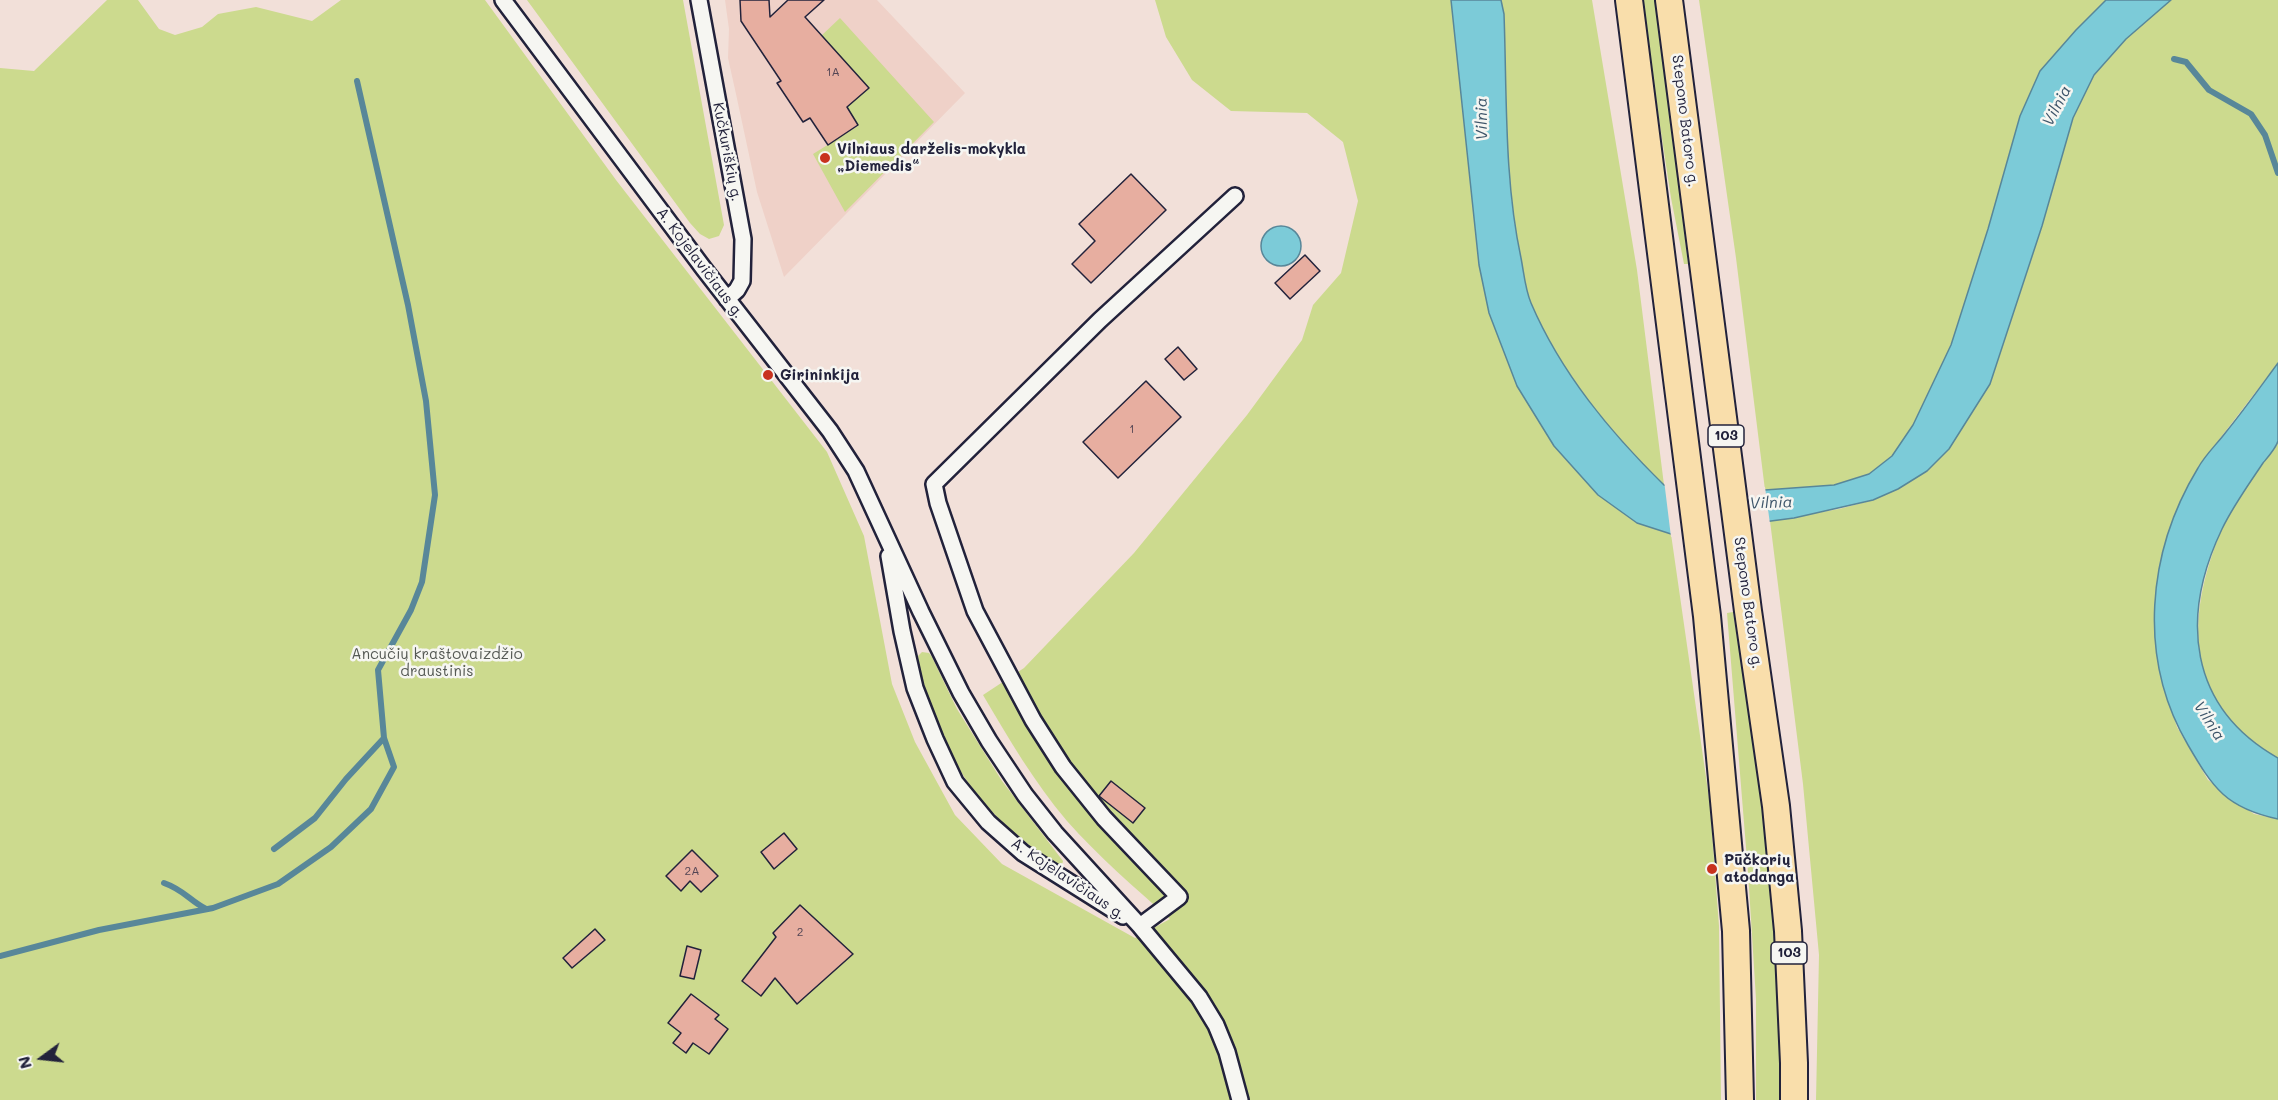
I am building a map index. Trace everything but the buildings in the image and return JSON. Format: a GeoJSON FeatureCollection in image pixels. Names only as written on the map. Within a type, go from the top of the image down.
{"type":"FeatureCollection","features":[{"type":"Feature","properties":{"kind":"main road","name":"103"},"geometry":{"type":"LineString","coordinates":[[1629,0],[1707,616],[1735,920],[1740,1100]]}},
{"type":"Feature","properties":{"kind":"main road","name":"Stepono Batoro g."},"geometry":{"type":"LineString","coordinates":[[1669,0],[1748,610],[1776,806],[1785,897],[1794,1051],[1794,1100]]}},
{"type":"Feature","properties":{"kind":"street","name":"A. Kojelavičiaus g."},"geometry":{"type":"LineString","coordinates":[[504,0],[727,299],[830,431],[856,471],[921,612],[956,683],[989,741],[1024,795],[1140,926],[1199,997],[1216,1025],[1227,1052],[1240,1100]]}},
{"type":"Feature","properties":{"kind":"street","name":"Kučkuriškių g."},"geometry":{"type":"LineString","coordinates":[[699,0],[743,239],[742,281],[737,290],[727,299]]}},
{"type":"Feature","properties":{"kind":"street"},"geometry":{"type":"LineString","coordinates":[[1140,926],[1179,897],[1083,793],[1063,767],[1033,720],[975,611],[934,484],[1100,320],[1235,196]]}},
{"type":"Feature","properties":{"kind":"street","name":"A. Kojelavičiaus g."},"geometry":{"type":"LineString","coordinates":[[885,532],[902,631],[915,688],[934,740],[955,782],[988,822],[1023,853],[1140,926]]}},
{"type":"Feature","properties":{"kind":"shaded area","name":"Vilniaus darželis-mokykla „Diemedis“"},"geometry":{"type":"Polygon","coordinates":[[[725,0],[877,0],[965,93],[784,277],[757,192],[728,58],[729,29],[725,0]]]}},
{"type":"Feature","properties":{"kind":"green space","name":"Ancučių kraštovaizdžio draustinis"},"geometry":{"type":"Polygon","coordinates":[[[107,0],[138,0],[159,29],[175,35],[202,27],[218,14],[256,7],[312,21],[341,0],[485,0],[616,180],[827,452],[864,536],[892,684],[915,742],[955,815],[1002,864],[1135,938],[1170,919],[1104,859],[1067,821],[1033,776],[983,695],[1024,668],[1134,553],[1247,415],[1302,340],[1313,305],[1341,273],[1358,201],[1343,142],[1307,113],[1231,111],[1192,80],[1166,37],[1155,0],[1451,0],[1479,265],[1489,313],[1517,386],[1554,446],[1637,523],[1671,534],[1710,805],[1719,926],[1721,1100],[0,1100],[0,68],[34,71],[107,0]]]}},
{"type":"Feature","properties":{"kind":"green space"},"geometry":{"type":"Polygon","coordinates":[[[527,0],[683,0],[724,225],[719,236],[709,239],[700,234],[690,223],[527,0]]]}},
{"type":"Feature","properties":{"kind":"green space"},"geometry":{"type":"Polygon","coordinates":[[[1501,0],[1592,0],[1637,270],[1664,485],[1606,423],[1588,400],[1557,354],[1529,298],[1516,228],[1509,167],[1504,14],[1501,0]]]}},
{"type":"Feature","properties":{"kind":"green space"},"geometry":{"type":"Polygon","coordinates":[[[1641,0],[1657,0],[1688,264],[1684,264],[1671,198],[1641,0]]]}},
{"type":"Feature","properties":{"kind":"green space"},"geometry":{"type":"Polygon","coordinates":[[[1699,0],[2106,0],[2076,30],[2020,116],[1988,229],[1951,345],[1913,425],[1892,456],[1869,474],[1834,485],[1765,490],[1736,258],[1699,0]]]}},
{"type":"Feature","properties":{"kind":"green space"},"geometry":{"type":"Polygon","coordinates":[[[2171,0],[2278,0],[2278,363],[2198,467],[2159,670],[2177,727],[2208,780],[2254,814],[2278,819],[2278,1100],[1816,1100],[1819,955],[1803,784],[1770,521],[1839,509],[1873,500],[1898,489],[1927,471],[1949,449],[1990,384],[2042,226],[2073,118],[2094,75],[2126,39],[2171,0]]]}},
{"type":"Feature","properties":{"kind":"green space"},"geometry":{"type":"Polygon","coordinates":[[[840,18],[934,122],[845,212],[813,154],[858,126],[847,107],[869,88],[821,36],[840,18]]]}},
{"type":"Feature","properties":{"kind":"green space"},"geometry":{"type":"Polygon","coordinates":[[[2278,442],[2278,758],[2247,737],[2225,713],[2209,687],[2201,658],[2198,628],[2201,597],[2209,564],[2221,531],[2240,496],[2278,442]]]}},
{"type":"Feature","properties":{"kind":"green space"},"geometry":{"type":"Polygon","coordinates":[[[1733,612],[1756,754],[1768,855],[1777,977],[1781,1100],[1756,1100],[1756,999],[1727,613],[1733,612]]]}},
{"type":"Feature","properties":{"kind":"green space"},"geometry":{"type":"Polygon","coordinates":[[[922,652],[929,653],[932,657],[957,709],[1002,781],[1063,861],[1062,865],[1056,866],[1027,844],[991,811],[972,788],[950,753],[932,713],[918,656],[922,652]]]}},
{"type":"Feature","properties":{"kind":"water","name":"Vilnia"},"geometry":{"type":"Polygon","coordinates":[[[1451,0],[1501,0],[1504,14],[1509,167],[1516,228],[1527,292],[1557,354],[1606,423],[1664,485],[1765,490],[1834,485],[1869,474],[1892,456],[1913,425],[1951,345],[1988,229],[2020,116],[2040,71],[2106,0],[2171,0],[2126,39],[2094,75],[2073,118],[2042,226],[1990,384],[1949,449],[1927,471],[1898,489],[1873,500],[1794,518],[1671,534],[1637,523],[1598,495],[1554,446],[1517,386],[1489,313],[1479,265],[1451,0]]]}},
{"type":"Feature","properties":{"kind":"water"},"geometry":{"type":"Polygon","coordinates":[[[1281,226],[1295,232],[1301,246],[1295,260],[1281,266],[1267,260],[1261,246],[1267,232],[1281,226]]]}},
{"type":"Feature","properties":{"kind":"water","name":"Vilnia"},"geometry":{"type":"Polygon","coordinates":[[[2278,363],[2278,441],[2241,495],[2222,529],[2209,562],[2200,595],[2198,627],[2200,657],[2210,686],[2225,713],[2248,737],[2278,758],[2278,819],[2246,809],[2223,794],[2205,773],[2188,745],[2172,712],[2161,677],[2155,641],[2155,605],[2159,570],[2168,534],[2181,500],[2204,459],[2278,363]]]}},
{"type":"Feature","properties":{"kind":"pier"},"geometry":{"type":"Polygon","coordinates":[[[1664,480],[1677,485],[1765,487],[1770,524],[1671,537],[1664,480]]]}},
{"type":"Feature","properties":{"kind":"waterway"},"geometry":{"type":"LineString","coordinates":[[2174,59],[2186,62],[2209,90],[2251,114],[2265,135],[2278,173]]}},
{"type":"Feature","properties":{"kind":"waterway"},"geometry":{"type":"LineString","coordinates":[[0,956],[99,930],[213,908],[278,884],[331,847],[371,809],[394,767],[384,738],[378,670],[411,610],[422,582],[435,495],[426,401],[408,305],[357,81]]}},
{"type":"Feature","properties":{"kind":"waterway"},"geometry":{"type":"LineString","coordinates":[[274,849],[315,818],[346,779],[384,738]]}},
{"type":"Feature","properties":{"kind":"waterway"},"geometry":{"type":"LineString","coordinates":[[164,883],[206,909]]}},
{"type":"Feature","properties":{"kind":"place","name":"Vilniaus darželis-mokykla „Diemedis“"},"geometry":{"type":"Point","coordinates":[825,158]}},
{"type":"Feature","properties":{"kind":"place","name":"Girininkija"},"geometry":{"type":"Point","coordinates":[768,375]}},
{"type":"Feature","properties":{"kind":"place","name":"Pūčkorių atodanga"},"geometry":{"type":"Point","coordinates":[1712,869]}}]}
